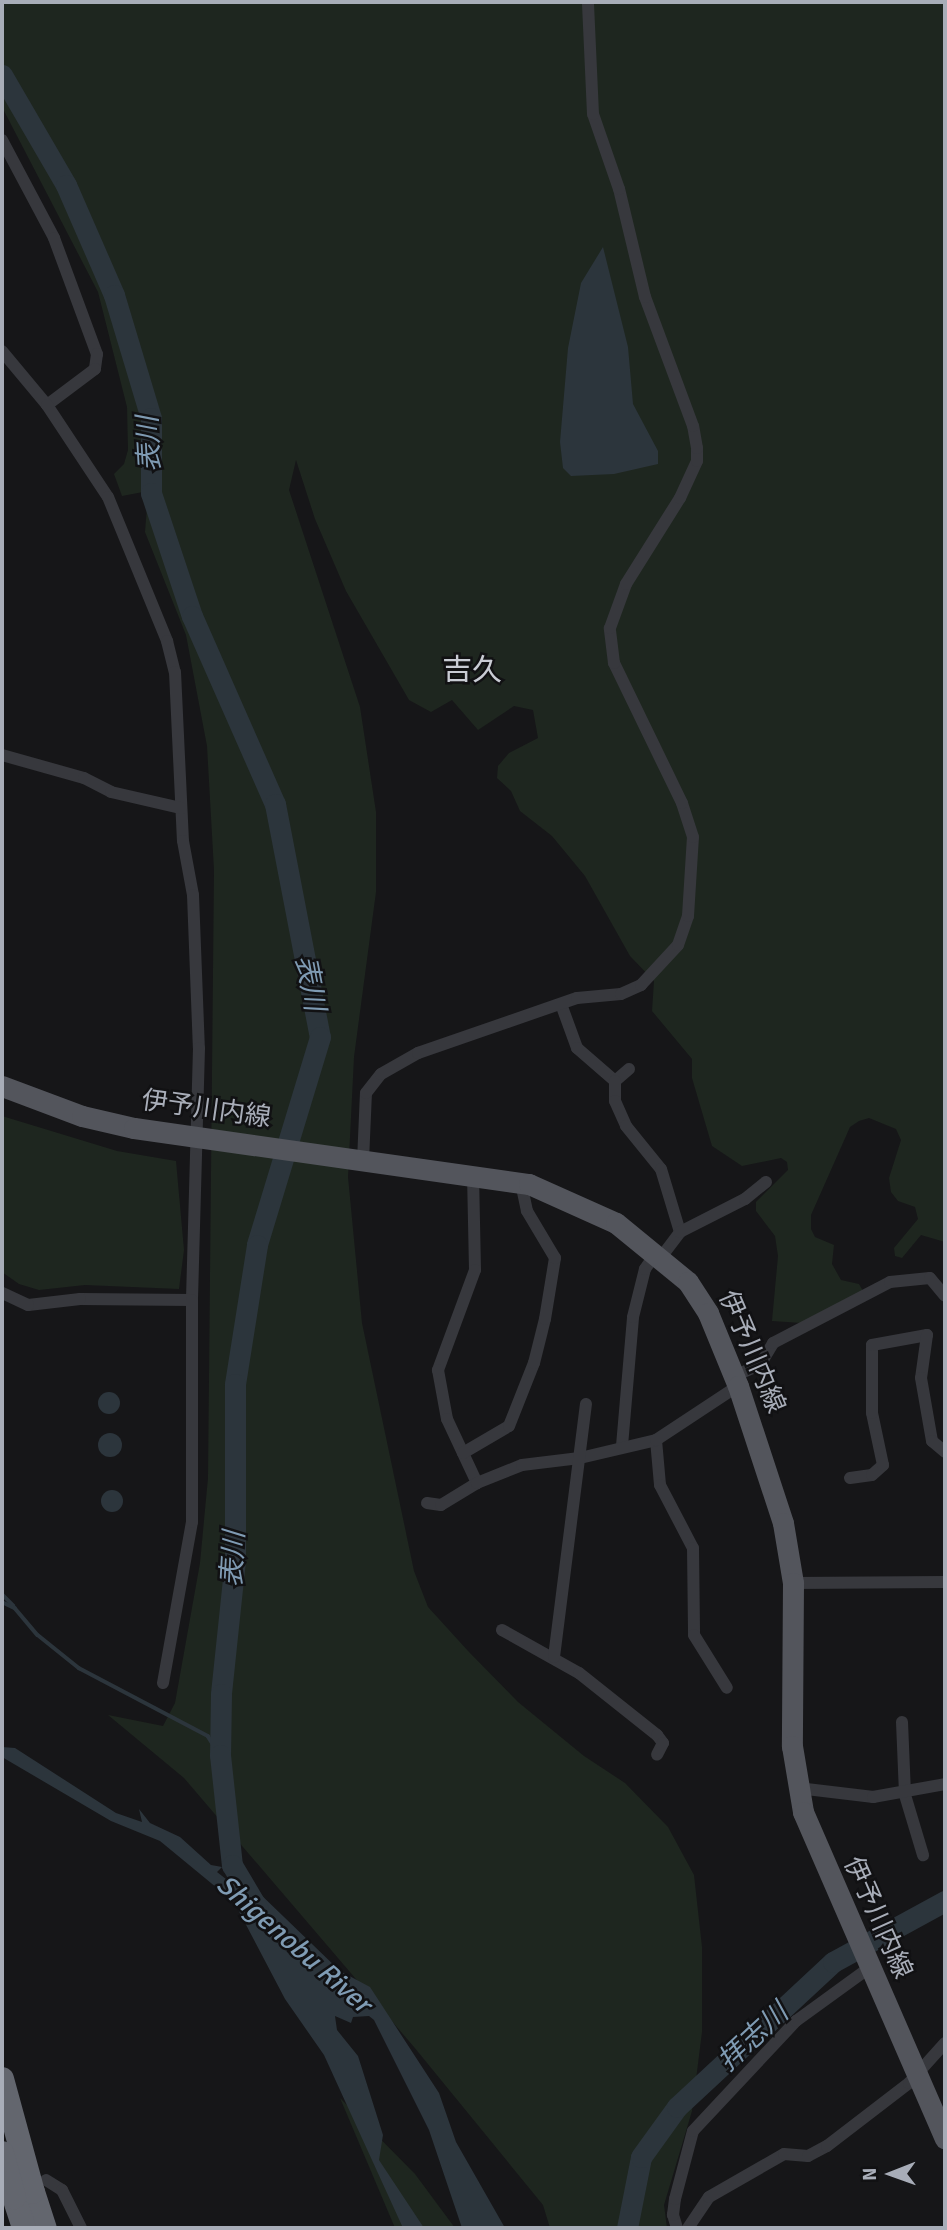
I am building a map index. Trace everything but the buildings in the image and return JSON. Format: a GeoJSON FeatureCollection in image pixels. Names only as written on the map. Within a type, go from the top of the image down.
{"type":"FeatureCollection","features":[{"type":"Feature","properties":{"kind":"highway"},"geometry":{"type":"LineString","coordinates":[[2,2079],[24,2191],[24,2228]]}},
{"type":"Feature","properties":{"kind":"highway"},"geometry":{"type":"LineString","coordinates":[[2,2153],[45,2228]]}},
{"type":"Feature","properties":{"kind":"main road","name":"伊予川内線"},"geometry":{"type":"LineString","coordinates":[[2,1086],[82,1116],[200,1138],[473,1174],[521,1183],[599,1213],[659,1254],[702,1303],[736,1381],[783,1523],[793,1583],[791,1734],[798,1788],[817,1852],[945,2138]]}},
{"type":"Feature","properties":{"kind":"street"},"geometry":{"type":"LineString","coordinates":[[360,1160],[364,1101],[376,1078],[418,1053],[561,1004],[621,993],[642,985],[662,967],[688,916],[695,852],[682,803],[628,697],[611,647],[614,611],[626,584],[680,498],[697,461],[697,448],[685,402],[645,297],[619,190],[593,114],[588,2]]}},
{"type":"Feature","properties":{"kind":"street"},"geometry":{"type":"LineString","coordinates":[[2,140],[54,238],[97,354],[95,369],[47,405]]}},
{"type":"Feature","properties":{"kind":"street"},"geometry":{"type":"LineString","coordinates":[[2,351],[47,405],[122,523],[167,641],[179,711],[181,808],[195,924],[200,1138],[192,1300],[192,1522],[163,1683]]}},
{"type":"Feature","properties":{"kind":"street"},"geometry":{"type":"LineString","coordinates":[[2,755],[84,778],[111,792],[181,808]]}},
{"type":"Feature","properties":{"kind":"street"},"geometry":{"type":"LineString","coordinates":[[561,1004],[577,1048],[615,1082]]}},
{"type":"Feature","properties":{"kind":"street"},"geometry":{"type":"LineString","coordinates":[[629,1069],[615,1082],[615,1101],[626,1126],[661,1169],[680,1232]]}},
{"type":"Feature","properties":{"kind":"street"},"geometry":{"type":"LineString","coordinates":[[473,1174],[475,1270],[438,1370],[443,1406],[477,1483]]}},
{"type":"Feature","properties":{"kind":"street"},"geometry":{"type":"LineString","coordinates":[[622,1446],[634,1317],[645,1269],[680,1232],[744,1199],[766,1182]]}},
{"type":"Feature","properties":{"kind":"street"},"geometry":{"type":"LineString","coordinates":[[463,1453],[509,1426],[534,1363],[545,1318],[555,1258],[527,1211],[521,1183]]}},
{"type":"Feature","properties":{"kind":"street"},"geometry":{"type":"LineString","coordinates":[[427,1503],[441,1505],[477,1483],[522,1465],[580,1458],[656,1440],[760,1365],[773,1343],[890,1282],[930,1278],[945,1296]]}},
{"type":"Feature","properties":{"kind":"street"},"geometry":{"type":"LineString","coordinates":[[2,1293],[28,1305],[80,1299],[192,1300]]}},
{"type":"Feature","properties":{"kind":"street"},"geometry":{"type":"LineString","coordinates":[[850,1478],[873,1475],[883,1465],[872,1413],[872,1345],[927,1335],[921,1378],[932,1441],[945,1452]]}},
{"type":"Feature","properties":{"kind":"street"},"geometry":{"type":"LineString","coordinates":[[554,1657],[586,1404]]}},
{"type":"Feature","properties":{"kind":"street"},"geometry":{"type":"LineString","coordinates":[[656,1440],[660,1485],[693,1548],[694,1635],[727,1688]]}},
{"type":"Feature","properties":{"kind":"street"},"geometry":{"type":"LineString","coordinates":[[793,1583],[945,1582]]}},
{"type":"Feature","properties":{"kind":"street"},"geometry":{"type":"LineString","coordinates":[[502,1630],[554,1657],[657,1735],[663,1743],[657,1755]]}},
{"type":"Feature","properties":{"kind":"street"},"geometry":{"type":"LineString","coordinates":[[902,1722],[905,1794],[923,1855]]}},
{"type":"Feature","properties":{"kind":"street"},"geometry":{"type":"LineString","coordinates":[[798,1788],[856,1796],[905,1794],[945,1784]]}},
{"type":"Feature","properties":{"kind":"street"},"geometry":{"type":"LineString","coordinates":[[677,2228],[673,2216],[675,2199],[693,2131],[796,2021],[868,1965]]}},
{"type":"Feature","properties":{"kind":"street"},"geometry":{"type":"LineString","coordinates":[[688,2228],[709,2197],[784,2154],[813,2155],[916,2073],[945,2043]]}},
{"type":"Feature","properties":{"kind":"street"},"geometry":{"type":"LineString","coordinates":[[24,2191],[58,2173]]}},
{"type":"Feature","properties":{"kind":"street"},"geometry":{"type":"LineString","coordinates":[[24,2191],[62,2190],[81,2228]]}},
{"type":"Feature","properties":{"kind":"shaded area"},"geometry":{"type":"Polygon","coordinates":[[[2,2],[945,2],[945,1242],[921,1235],[902,1258],[895,1256],[894,1248],[918,1219],[915,1207],[898,1201],[891,1192],[889,1178],[901,1140],[896,1129],[869,1118],[859,1121],[850,1127],[811,1215],[811,1229],[815,1237],[834,1245],[832,1264],[841,1280],[859,1284],[863,1291],[802,1323],[772,1321],[778,1256],[775,1236],[756,1211],[756,1202],[788,1170],[787,1162],[781,1158],[742,1166],[712,1146],[692,1078],[692,1059],[652,1011],[654,981],[630,956],[585,876],[552,836],[520,811],[511,791],[497,778],[498,766],[509,753],[538,738],[533,710],[514,706],[478,730],[452,700],[431,712],[409,700],[346,591],[315,519],[296,460],[289,490],[360,707],[376,812],[376,892],[354,1057],[348,1177],[362,1323],[414,1571],[428,1607],[469,1652],[518,1702],[584,1756],[625,1783],[668,1827],[694,1875],[702,1947],[702,2032],[692,2111],[664,2205],[667,2228],[550,2228],[543,2205],[414,2047],[184,1778],[108,1715],[163,1726],[175,1703],[200,1563],[208,1478],[214,870],[207,746],[186,635],[145,532],[147,507],[143,492],[122,496],[114,474],[124,464],[128,450],[127,407],[98,292],[2,107],[2,2]]]}},
{"type":"Feature","properties":{"kind":"shaded area"},"geometry":{"type":"Polygon","coordinates":[[[2,1116],[117,1151],[176,1161],[184,1250],[179,1289],[85,1285],[39,1290],[19,1284],[2,1272],[2,1116]]]}},
{"type":"Feature","properties":{"kind":"shaded area"},"geometry":{"type":"Polygon","coordinates":[[[340,2098],[415,2174],[455,2228],[395,2228],[340,2098]]]}},
{"type":"Feature","properties":{"kind":"water"},"geometry":{"type":"Polygon","coordinates":[[[603,247],[628,347],[633,404],[658,451],[658,464],[614,474],[571,476],[563,468],[560,442],[568,348],[581,283],[603,247]]]}},
{"type":"Feature","properties":{"kind":"water"},"geometry":{"type":"Polygon","coordinates":[[[109,1392],[117,1395],[120,1403],[117,1411],[109,1414],[101,1411],[98,1403],[101,1395],[109,1392]]]}},
{"type":"Feature","properties":{"kind":"water"},"geometry":{"type":"Polygon","coordinates":[[[110,1433],[118,1437],[122,1445],[118,1453],[110,1457],[102,1453],[98,1445],[102,1437],[110,1433]]]}},
{"type":"Feature","properties":{"kind":"water"},"geometry":{"type":"Polygon","coordinates":[[[108,1490],[116,1490],[123,1497],[123,1505],[116,1512],[108,1512],[101,1505],[101,1497],[108,1490]]]}},
{"type":"Feature","properties":{"kind":"water","name":"Shigenobu River"},"geometry":{"type":"Polygon","coordinates":[[[2,1747],[15,1748],[116,1813],[142,1822],[139,1809],[150,1823],[180,1837],[211,1865],[222,1867],[217,1872],[231,1883],[255,1889],[340,1971],[370,1987],[439,2093],[456,2142],[505,2228],[462,2228],[429,2130],[374,2020],[369,2016],[353,2017],[351,2023],[335,2016],[337,2030],[358,2056],[383,2135],[379,2160],[424,2228],[403,2228],[324,2055],[285,1999],[234,1902],[160,1841],[111,1821],[2,1757],[2,1747]]]}},
{"type":"Feature","properties":{"kind":"waterway","name":"表川"},"geometry":{"type":"LineString","coordinates":[[2,75],[66,185],[114,295],[151,418],[151,493],[192,616],[275,804],[320,1037],[257,1245],[235,1384],[235,1560],[221,1694],[220,1755],[232,1865],[258,1909]]}},
{"type":"Feature","properties":{"kind":"waterway"},"geometry":{"type":"LineString","coordinates":[[2,1594],[13,1605]]}},
{"type":"Feature","properties":{"kind":"waterway"},"geometry":{"type":"LineString","coordinates":[[2,1602],[15,1608],[38,1635],[79,1668],[208,1736],[220,1755]]}},
{"type":"Feature","properties":{"kind":"waterway","name":"拝志川"},"geometry":{"type":"LineString","coordinates":[[627,2228],[641,2157],[677,2107],[833,1962],[945,1901]]}},
{"type":"Feature","properties":{"kind":"district","name":"吉久"},"geometry":{"type":"Point","coordinates":[472,671]}}]}
